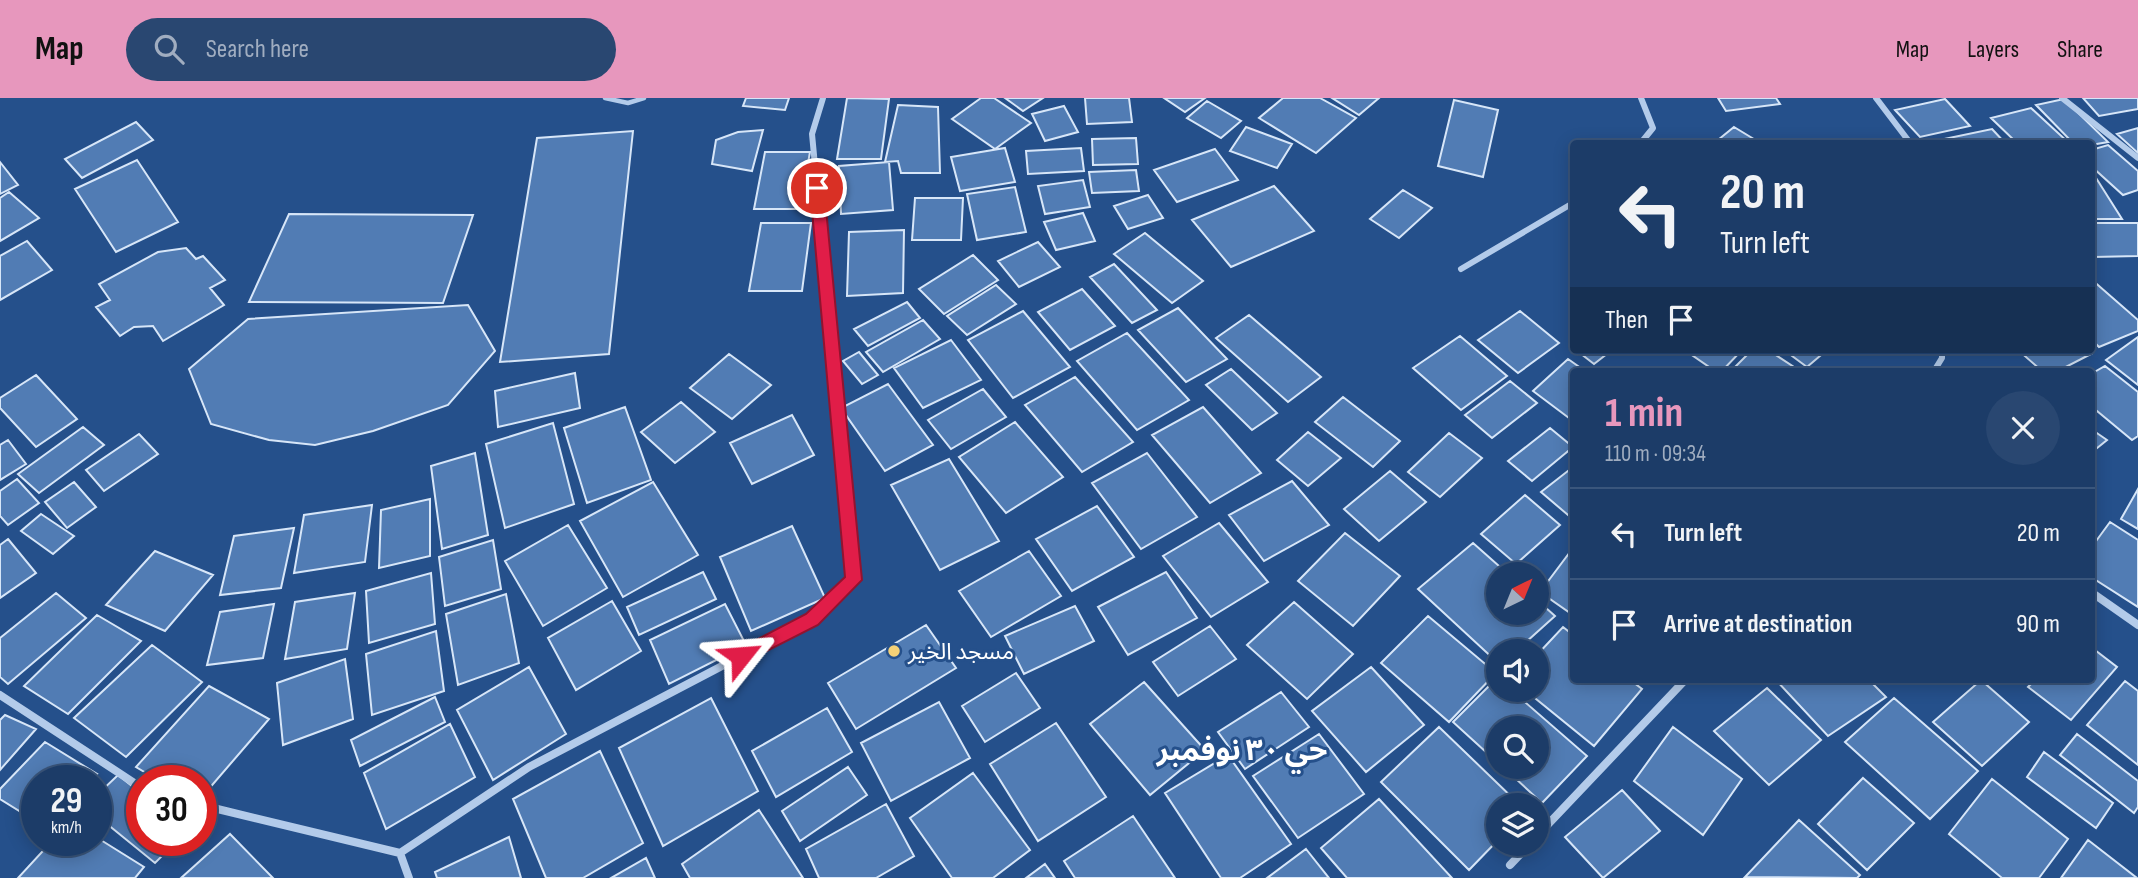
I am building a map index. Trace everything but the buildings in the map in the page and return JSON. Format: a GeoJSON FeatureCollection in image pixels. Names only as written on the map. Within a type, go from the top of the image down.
{"type":"FeatureCollection","features":[{"type":"Feature","properties":{"kind":"street"},"geometry":{"type":"LineString","coordinates":[[217,809],[400,853],[529,767],[812,620],[854,580],[812,134],[823,98]]}},
{"type":"Feature","properties":{"kind":"street"},"geometry":{"type":"LineString","coordinates":[[1641,98],[1653,128],[1643,140]]}},
{"type":"Feature","properties":{"kind":"street"},"geometry":{"type":"LineString","coordinates":[[1876,98],[1908,140]]}},
{"type":"Feature","properties":{"kind":"street"},"geometry":{"type":"LineString","coordinates":[[2062,98],[2138,158]]}},
{"type":"Feature","properties":{"kind":"street"},"geometry":{"type":"LineString","coordinates":[[1461,269],[1570,205]]}},
{"type":"Feature","properties":{"kind":"street"},"geometry":{"type":"LineString","coordinates":[[2095,595],[2138,625]]}},
{"type":"Feature","properties":{"kind":"street"},"geometry":{"type":"LineString","coordinates":[[1549,823],[1682,683]]}},
{"type":"Feature","properties":{"kind":"street"},"geometry":{"type":"LineString","coordinates":[[0,695],[126,778]]}},
{"type":"Feature","properties":{"kind":"street"},"geometry":{"type":"LineString","coordinates":[[400,853],[410,878]]}},
{"type":"Feature","properties":{"kind":"street"},"geometry":{"type":"LineString","coordinates":[[1510,865],[1519,856]]}},
{"type":"Feature","properties":{"kind":"lane"},"geometry":{"type":"LineString","coordinates":[[605,98],[628,103],[644,98]]}},
{"type":"Feature","properties":{"kind":"place","name":"مسجد الخير"},"geometry":{"type":"Point","coordinates":[894,651]}},
{"type":"Feature","properties":{"kind":"district","name":"حي ۳۰ نوفمبر"},"geometry":{"type":"Point","coordinates":[1242,750]}},
{"type":"Feature","properties":{"kind":"route"},"geometry":{"type":"LineString","coordinates":[[741,656],[812,620],[854,580],[817,188]]}}]}
